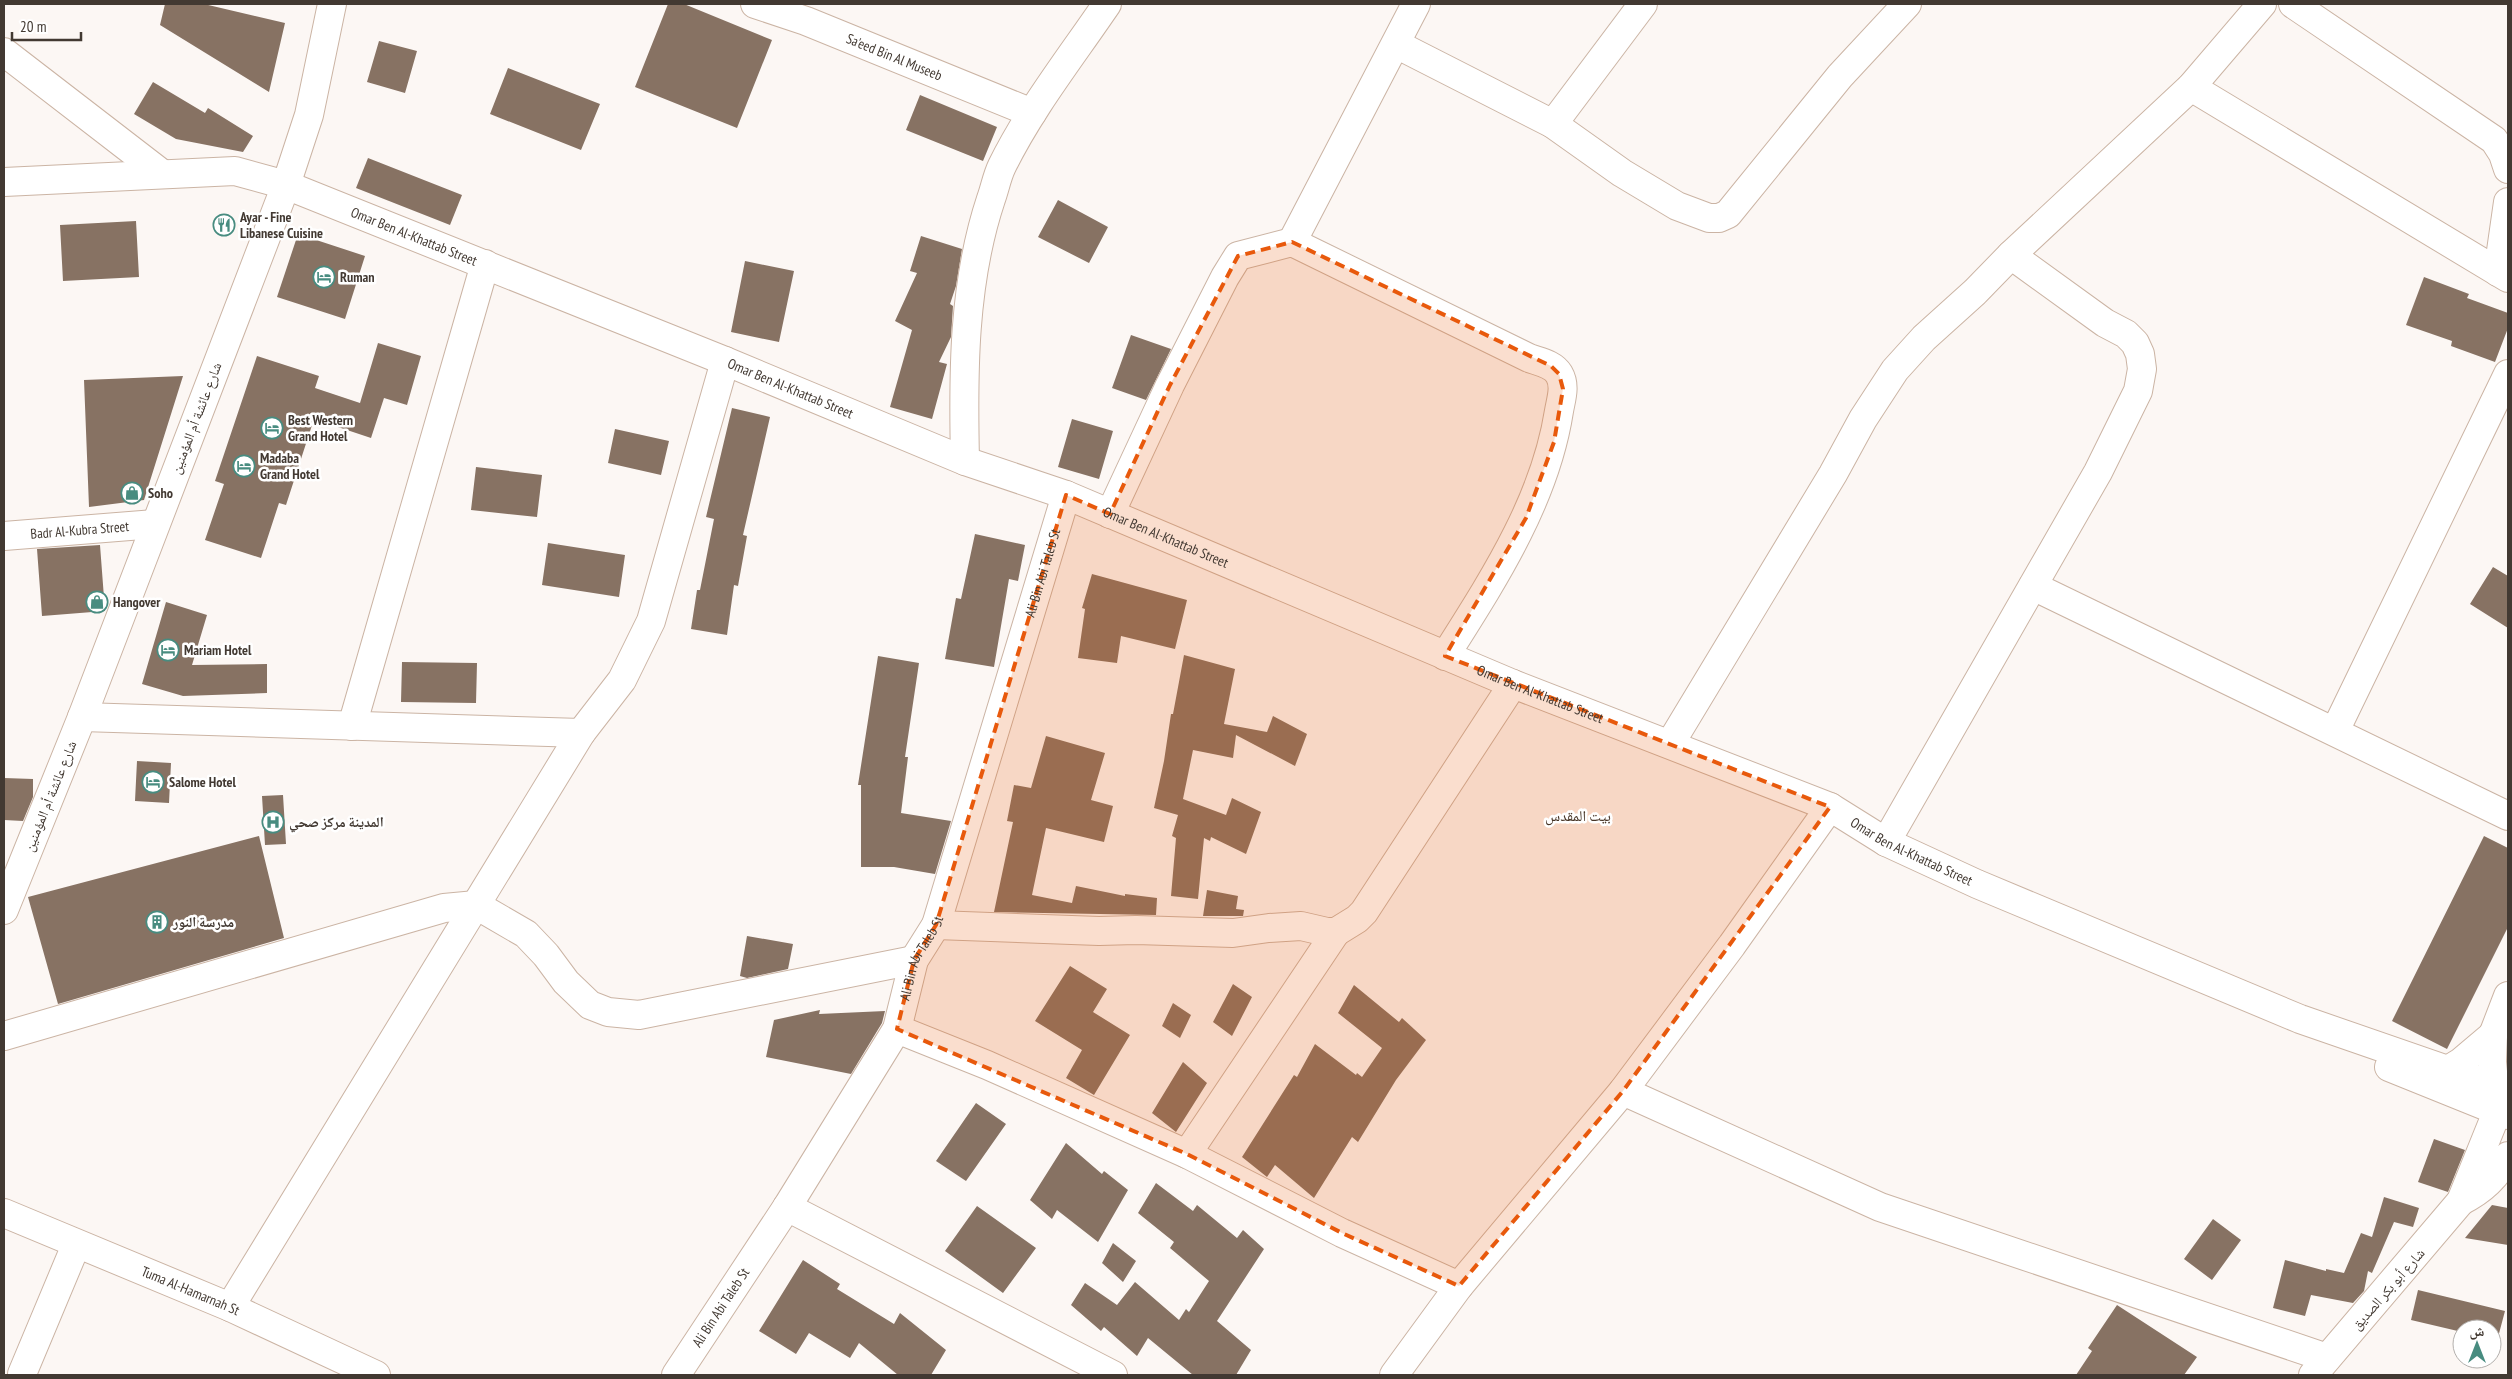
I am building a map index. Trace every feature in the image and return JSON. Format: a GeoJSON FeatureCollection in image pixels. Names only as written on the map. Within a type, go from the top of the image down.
{"type":"FeatureCollection","features":[{"type":"Feature","properties":{"kind":"street","name":"شارع عائشة أم المؤمنين"},"geometry":{"type":"LineString","coordinates":[[4,910],[82,717],[286,185],[309,115],[332,4]]}},
{"type":"Feature","properties":{"kind":"street","name":"Sa'eed Bin Al Museeb"},"geometry":{"type":"LineString","coordinates":[[755,4],[811,12],[1032,113]]}},
{"type":"Feature","properties":{"kind":"street"},"geometry":{"type":"LineString","coordinates":[[965,461],[963,373],[969,300],[982,226],[1001,168],[1032,113],[1107,4]]}},
{"type":"Feature","properties":{"kind":"street"},"geometry":{"type":"LineString","coordinates":[[1292,242],[1416,4]]}},
{"type":"Feature","properties":{"kind":"street"},"geometry":{"type":"LineString","coordinates":[[1553,124],[1643,4]]}},
{"type":"Feature","properties":{"kind":"street"},"geometry":{"type":"LineString","coordinates":[[1396,44],[1553,124],[1622,173],[1677,206],[1698,216],[1719,218],[1728,214],[1840,76],[1907,4]]}},
{"type":"Feature","properties":{"kind":"street"},"geometry":{"type":"LineString","coordinates":[[1670,744],[1833,474],[1863,419],[1895,370],[1924,338],[2191,87],[2262,4]]}},
{"type":"Feature","properties":{"kind":"street"},"geometry":{"type":"LineString","coordinates":[[2293,4],[2494,140],[2503,154],[2508,169]]}},
{"type":"Feature","properties":{"kind":"street"},"geometry":{"type":"LineString","coordinates":[[4,52],[161,173]]}},
{"type":"Feature","properties":{"kind":"street"},"geometry":{"type":"LineString","coordinates":[[2191,87],[2503,275],[2508,202]]}},
{"type":"Feature","properties":{"kind":"street","name":"Omar Ben Al-Khattab Street"},"geometry":{"type":"LineString","coordinates":[[4,182],[161,173],[235,171],[286,185],[725,361],[965,461],[1066,495],[1513,684],[1830,807],[1886,842],[1977,884],[2300,1019]]}},
{"type":"Feature","properties":{"kind":"street"},"geometry":{"type":"LineString","coordinates":[[1110,514],[1170,384],[1225,277],[1238,256],[1292,242],[1529,358],[1551,366],[1559,374],[1563,389],[1554,442],[1526,518],[1445,656]]}},
{"type":"Feature","properties":{"kind":"street"},"geometry":{"type":"LineString","coordinates":[[1886,842],[2098,472],[2138,391],[2142,369],[2140,354],[2135,343],[2126,334],[2105,323],[2011,255]]}},
{"type":"Feature","properties":{"kind":"street"},"geometry":{"type":"LineString","coordinates":[[352,726],[485,264]]}},
{"type":"Feature","properties":{"kind":"street"},"geometry":{"type":"LineString","coordinates":[[230,1307],[581,733],[622,680],[651,621],[725,361]]}},
{"type":"Feature","properties":{"kind":"street"},"geometry":{"type":"LineString","coordinates":[[2335,732],[2508,374]]}},
{"type":"Feature","properties":{"kind":"street","name":"Ali Bin Abi Taleb St"},"geometry":{"type":"LineString","coordinates":[[676,1375],[787,1207],[897,1029],[914,960],[936,924],[1066,495]]}},
{"type":"Feature","properties":{"kind":"street","name":"Badr Al-Kubra Street"},"geometry":{"type":"LineString","coordinates":[[4,536],[155,524]]}},
{"type":"Feature","properties":{"kind":"street"},"geometry":{"type":"LineString","coordinates":[[2033,586],[2508,816]]}},
{"type":"Feature","properties":{"kind":"street"},"geometry":{"type":"LineString","coordinates":[[1186,1154],[1336,932],[1357,919],[1364,912],[1513,684]]}},
{"type":"Feature","properties":{"kind":"street"},"geometry":{"type":"LineString","coordinates":[[82,717],[581,733]]}},
{"type":"Feature","properties":{"kind":"street"},"geometry":{"type":"LineString","coordinates":[[1394,1375],[1459,1286],[1623,1091],[1732,945],[1830,807]]}},
{"type":"Feature","properties":{"kind":"street"},"geometry":{"type":"LineString","coordinates":[[4,1036],[444,908],[476,905],[526,934],[546,954],[566,982],[590,1006],[608,1012],[639,1015],[914,960]]}},
{"type":"Feature","properties":{"kind":"street"},"geometry":{"type":"LineString","coordinates":[[936,924],[1098,931],[1136,930],[1233,933],[1301,926],[1326,932],[1336,932]]}},
{"type":"Feature","properties":{"kind":"street"},"geometry":{"type":"LineString","coordinates":[[2502,1101],[2492,1062],[2493,1035],[2508,996]]}},
{"type":"Feature","properties":{"kind":"street"},"geometry":{"type":"LineString","coordinates":[[2300,1019],[2448,1070],[2502,1101]]}},
{"type":"Feature","properties":{"kind":"street"},"geometry":{"type":"LineString","coordinates":[[2300,1019],[2366,1057],[2502,1101]]}},
{"type":"Feature","properties":{"kind":"street"},"geometry":{"type":"LineString","coordinates":[[897,1029],[987,1065],[1186,1154],[1342,1233],[1459,1286]]}},
{"type":"Feature","properties":{"kind":"street"},"geometry":{"type":"LineString","coordinates":[[2448,1070],[2461,1062],[2493,1035]]}},
{"type":"Feature","properties":{"kind":"street"},"geometry":{"type":"LineString","coordinates":[[1623,1091],[1880,1207],[2320,1367]]}},
{"type":"Feature","properties":{"kind":"street","name":"شارع أبو بكر الصديق"},"geometry":{"type":"LineString","coordinates":[[2320,1367],[2400,1276],[2461,1201],[2502,1101]]}},
{"type":"Feature","properties":{"kind":"street","name":"شارع أبو بكر الصديق"},"geometry":{"type":"LineString","coordinates":[[2461,1201],[2476,1193],[2501,1174],[2508,1156]]}},
{"type":"Feature","properties":{"kind":"street"},"geometry":{"type":"LineString","coordinates":[[787,1207],[1113,1375]]}},
{"type":"Feature","properties":{"kind":"street","name":"Tuma Al-Hamarnah St"},"geometry":{"type":"LineString","coordinates":[[4,1213],[76,1245],[230,1307],[376,1375]]}},
{"type":"Feature","properties":{"kind":"street"},"geometry":{"type":"LineString","coordinates":[[22,1374],[76,1245]]}},
{"type":"Feature","properties":{"kind":"highlighted area"},"geometry":{"type":"Polygon","coordinates":[[[1292,242],[1551,366],[1559,374],[1563,389],[1554,442],[1526,518],[1445,656],[1830,807],[1623,1091],[1459,1286],[1342,1233],[1187,1154],[897,1029],[914,960],[936,925],[1066,495],[1110,514],[1170,385],[1238,256],[1292,242]]]}},
{"type":"Feature","properties":{"kind":"building"},"geometry":{"type":"Polygon","coordinates":[[[165,4],[204,4],[285,23],[269,92],[160,25],[165,4]]]}},
{"type":"Feature","properties":{"kind":"building"},"geometry":{"type":"Polygon","coordinates":[[[668,4],[684,4],[772,40],[737,128],[635,87],[668,4]]]}},
{"type":"Feature","properties":{"kind":"building"},"geometry":{"type":"Polygon","coordinates":[[[379,41],[417,51],[405,93],[367,82],[379,41]]]}},
{"type":"Feature","properties":{"kind":"building"},"geometry":{"type":"Polygon","coordinates":[[[508,68],[600,104],[581,150],[490,114],[508,68]]]}},
{"type":"Feature","properties":{"kind":"building"},"geometry":{"type":"Polygon","coordinates":[[[153,82],[205,113],[208,108],[253,136],[243,152],[176,139],[134,114],[153,82]]]}},
{"type":"Feature","properties":{"kind":"building"},"geometry":{"type":"Polygon","coordinates":[[[920,95],[997,127],[983,161],[906,130],[920,95]]]}},
{"type":"Feature","properties":{"kind":"building"},"geometry":{"type":"Polygon","coordinates":[[[368,158],[462,195],[450,225],[356,188],[368,158]]]}},
{"type":"Feature","properties":{"kind":"building"},"geometry":{"type":"Polygon","coordinates":[[[1058,200],[1108,227],[1089,263],[1038,237],[1058,200]]]}},
{"type":"Feature","properties":{"kind":"building"},"geometry":{"type":"Polygon","coordinates":[[[136,221],[139,277],[63,281],[60,225],[136,221]]]}},
{"type":"Feature","properties":{"kind":"building"},"geometry":{"type":"Polygon","coordinates":[[[298,234],[365,256],[345,319],[277,297],[298,234]]]}},
{"type":"Feature","properties":{"kind":"building"},"geometry":{"type":"Polygon","coordinates":[[[921,236],[962,249],[956,286],[950,304],[953,306],[951,337],[939,362],[947,364],[932,419],[890,407],[912,330],[895,321],[917,273],[910,271],[921,236]]]}},
{"type":"Feature","properties":{"kind":"building"},"geometry":{"type":"Polygon","coordinates":[[[745,261],[794,271],[779,342],[731,332],[745,261]]]}},
{"type":"Feature","properties":{"kind":"building"},"geometry":{"type":"Polygon","coordinates":[[[2424,277],[2469,294],[2467,298],[2508,313],[2508,328],[2495,362],[2451,346],[2452,341],[2406,325],[2424,277]]]}},
{"type":"Feature","properties":{"kind":"building"},"geometry":{"type":"Polygon","coordinates":[[[1131,335],[1171,349],[1146,400],[1112,388],[1131,335]]]}},
{"type":"Feature","properties":{"kind":"building","name":"Best Western Grand Hotel"},"geometry":{"type":"Polygon","coordinates":[[[378,343],[421,356],[407,405],[384,398],[371,438],[314,419],[286,505],[279,503],[261,558],[205,540],[224,484],[215,481],[257,356],[319,376],[315,388],[360,403],[378,343]]]}},
{"type":"Feature","properties":{"kind":"building"},"geometry":{"type":"Polygon","coordinates":[[[183,376],[144,500],[89,507],[84,380],[183,376]]]}},
{"type":"Feature","properties":{"kind":"building"},"geometry":{"type":"Polygon","coordinates":[[[732,408],[770,417],[743,535],[747,536],[738,586],[734,585],[727,635],[691,629],[697,590],[700,590],[714,519],[706,517],[732,408]]]}},
{"type":"Feature","properties":{"kind":"building"},"geometry":{"type":"Polygon","coordinates":[[[1072,419],[1113,431],[1099,479],[1058,467],[1072,419]]]}},
{"type":"Feature","properties":{"kind":"building"},"geometry":{"type":"Polygon","coordinates":[[[615,429],[669,441],[661,475],[608,463],[615,429]]]}},
{"type":"Feature","properties":{"kind":"building"},"geometry":{"type":"Polygon","coordinates":[[[476,467],[542,475],[537,517],[471,510],[476,467]]]}},
{"type":"Feature","properties":{"kind":"building"},"geometry":{"type":"Polygon","coordinates":[[[975,534],[1025,545],[1018,581],[1009,579],[994,667],[945,659],[956,598],[961,599],[975,534]]]}},
{"type":"Feature","properties":{"kind":"building"},"geometry":{"type":"Polygon","coordinates":[[[548,543],[625,555],[619,597],[542,585],[548,543]]]}},
{"type":"Feature","properties":{"kind":"building"},"geometry":{"type":"Polygon","coordinates":[[[100,545],[105,611],[42,616],[37,549],[100,545]]]}},
{"type":"Feature","properties":{"kind":"building"},"geometry":{"type":"Polygon","coordinates":[[[2493,567],[2508,576],[2508,628],[2470,604],[2493,567]]]}},
{"type":"Feature","properties":{"kind":"building"},"geometry":{"type":"Polygon","coordinates":[[[1092,574],[1187,600],[1175,649],[1121,636],[1117,663],[1078,658],[1085,609],[1082,608],[1092,574]]]}},
{"type":"Feature","properties":{"kind":"building"},"geometry":{"type":"Polygon","coordinates":[[[166,602],[207,615],[192,665],[267,664],[267,693],[183,696],[142,684],[166,602]]]}},
{"type":"Feature","properties":{"kind":"building"},"geometry":{"type":"Polygon","coordinates":[[[1184,655],[1235,669],[1224,724],[1267,732],[1273,716],[1307,734],[1295,766],[1236,735],[1233,758],[1193,750],[1183,799],[1226,815],[1232,798],[1261,812],[1246,854],[1211,837],[1210,841],[1204,838],[1198,899],[1171,896],[1176,838],[1172,836],[1178,815],[1154,808],[1184,655]]]}},
{"type":"Feature","properties":{"kind":"building"},"geometry":{"type":"Polygon","coordinates":[[[878,656],[919,663],[905,757],[908,757],[901,813],[951,821],[935,874],[894,867],[861,867],[861,785],[858,785],[878,656]]]}},
{"type":"Feature","properties":{"kind":"building"},"geometry":{"type":"Polygon","coordinates":[[[402,662],[477,663],[476,703],[401,702],[402,662]]]}},
{"type":"Feature","properties":{"kind":"building"},"geometry":{"type":"Polygon","coordinates":[[[1046,736],[1105,753],[1091,800],[1113,806],[1104,842],[1046,828],[1032,895],[1072,903],[1076,886],[1125,896],[1125,894],[1157,898],[1156,915],[994,912],[1013,822],[1007,821],[1014,785],[1031,788],[1046,736]]]}},
{"type":"Feature","properties":{"kind":"building","name":"Salome Hotel"},"geometry":{"type":"Polygon","coordinates":[[[137,761],[171,763],[169,803],[135,801],[137,761]]]}},
{"type":"Feature","properties":{"kind":"building"},"geometry":{"type":"Polygon","coordinates":[[[4,778],[33,779],[33,797],[23,821],[4,820],[4,778]]]}},
{"type":"Feature","properties":{"kind":"building"},"geometry":{"type":"Polygon","coordinates":[[[283,795],[286,844],[265,845],[262,796],[283,795]]]}},
{"type":"Feature","properties":{"kind":"building","name":"مدرسة النور"},"geometry":{"type":"Polygon","coordinates":[[[259,836],[284,938],[58,1004],[28,897],[259,836]]]}},
{"type":"Feature","properties":{"kind":"building"},"geometry":{"type":"Polygon","coordinates":[[[2484,836],[2508,848],[2508,927],[2447,1049],[2392,1021],[2484,836]]]}},
{"type":"Feature","properties":{"kind":"building"},"geometry":{"type":"Polygon","coordinates":[[[1207,890],[1238,896],[1236,909],[1244,910],[1243,916],[1203,916],[1207,890]]]}},
{"type":"Feature","properties":{"kind":"building"},"geometry":{"type":"Polygon","coordinates":[[[747,936],[793,944],[788,969],[747,978],[740,976],[747,936]]]}},
{"type":"Feature","properties":{"kind":"building"},"geometry":{"type":"Polygon","coordinates":[[[1070,966],[1107,989],[1093,1012],[1130,1035],[1094,1095],[1066,1078],[1082,1050],[1035,1021],[1070,966]]]}},
{"type":"Feature","properties":{"kind":"building"},"geometry":{"type":"Polygon","coordinates":[[[1233,984],[1252,997],[1232,1036],[1213,1022],[1233,984]]]}},
{"type":"Feature","properties":{"kind":"building"},"geometry":{"type":"Polygon","coordinates":[[[1354,985],[1399,1022],[1402,1018],[1426,1040],[1396,1080],[1358,1142],[1352,1137],[1314,1198],[1275,1165],[1267,1177],[1242,1157],[1294,1075],[1297,1077],[1315,1044],[1356,1075],[1357,1073],[1362,1077],[1382,1048],[1338,1013],[1354,985]]]}},
{"type":"Feature","properties":{"kind":"building"},"geometry":{"type":"Polygon","coordinates":[[[1173,1003],[1191,1015],[1180,1038],[1162,1026],[1173,1003]]]}},
{"type":"Feature","properties":{"kind":"building"},"geometry":{"type":"Polygon","coordinates":[[[820,1010],[819,1014],[885,1011],[882,1023],[851,1074],[766,1057],[774,1020],[820,1010]]]}},
{"type":"Feature","properties":{"kind":"building"},"geometry":{"type":"Polygon","coordinates":[[[1183,1062],[1207,1083],[1176,1132],[1152,1113],[1183,1062]]]}},
{"type":"Feature","properties":{"kind":"building"},"geometry":{"type":"Polygon","coordinates":[[[976,1103],[1006,1124],[966,1181],[936,1161],[976,1103]]]}},
{"type":"Feature","properties":{"kind":"building"},"geometry":{"type":"Polygon","coordinates":[[[2434,1139],[2465,1150],[2448,1192],[2418,1182],[2434,1139]]]}},
{"type":"Feature","properties":{"kind":"building"},"geometry":{"type":"Polygon","coordinates":[[[1066,1143],[1102,1174],[1104,1171],[1128,1190],[1098,1242],[1057,1210],[1052,1219],[1030,1200],[1066,1143]]]}},
{"type":"Feature","properties":{"kind":"building"},"geometry":{"type":"Polygon","coordinates":[[[1156,1183],[1193,1211],[1197,1205],[1237,1238],[1243,1230],[1264,1249],[1217,1321],[1251,1350],[1236,1375],[1193,1375],[1148,1338],[1137,1356],[1104,1327],[1101,1331],[1071,1305],[1085,1283],[1117,1305],[1135,1282],[1179,1320],[1186,1309],[1189,1312],[1209,1281],[1170,1248],[1174,1242],[1138,1213],[1156,1183]]]}},
{"type":"Feature","properties":{"kind":"building"},"geometry":{"type":"Polygon","coordinates":[[[2384,1197],[2419,1208],[2413,1227],[2394,1222],[2372,1273],[2368,1271],[2364,1291],[2353,1303],[2311,1295],[2305,1316],[2273,1308],[2285,1260],[2326,1271],[2326,1269],[2344,1273],[2361,1233],[2372,1237],[2384,1197]]]}},
{"type":"Feature","properties":{"kind":"building"},"geometry":{"type":"Polygon","coordinates":[[[2492,1205],[2508,1208],[2508,1245],[2465,1238],[2492,1205]]]}},
{"type":"Feature","properties":{"kind":"building"},"geometry":{"type":"Polygon","coordinates":[[[977,1206],[1036,1248],[1003,1293],[945,1251],[977,1206]]]}},
{"type":"Feature","properties":{"kind":"building"},"geometry":{"type":"Polygon","coordinates":[[[2213,1219],[2241,1240],[2212,1280],[2184,1259],[2213,1219]]]}},
{"type":"Feature","properties":{"kind":"building"},"geometry":{"type":"Polygon","coordinates":[[[1113,1243],[1136,1261],[1123,1282],[1102,1263],[1113,1243]]]}},
{"type":"Feature","properties":{"kind":"building"},"geometry":{"type":"Polygon","coordinates":[[[803,1260],[840,1284],[837,1289],[894,1324],[900,1313],[946,1350],[931,1375],[898,1375],[859,1343],[850,1358],[809,1333],[796,1354],[759,1331],[803,1260]]]}},
{"type":"Feature","properties":{"kind":"building"},"geometry":{"type":"Polygon","coordinates":[[[2418,1290],[2505,1311],[2502,1322],[2502,1319],[2452,1319],[2452,1330],[2411,1320],[2418,1290]]]}},
{"type":"Feature","properties":{"kind":"building"},"geometry":{"type":"Polygon","coordinates":[[[2117,1305],[2197,1357],[2184,1375],[2076,1375],[2092,1351],[2088,1348],[2117,1305]]]}},
{"type":"Feature","properties":{"kind":"place","name":"Ayar - Fine Libanese Cuisine"},"geometry":{"type":"Point","coordinates":[224,225]}},
{"type":"Feature","properties":{"kind":"place","name":"Ruman"},"geometry":{"type":"Point","coordinates":[324,277]}},
{"type":"Feature","properties":{"kind":"place","name":"Best Western Grand Hotel"},"geometry":{"type":"Point","coordinates":[272,428]}},
{"type":"Feature","properties":{"kind":"place","name":"Madaba Grand Hotel"},"geometry":{"type":"Point","coordinates":[244,466]}},
{"type":"Feature","properties":{"kind":"place","name":"Soho"},"geometry":{"type":"Point","coordinates":[132,493]}},
{"type":"Feature","properties":{"kind":"place","name":"Hangover"},"geometry":{"type":"Point","coordinates":[97,602]}},
{"type":"Feature","properties":{"kind":"place","name":"Mariam Hotel"},"geometry":{"type":"Point","coordinates":[168,650]}},
{"type":"Feature","properties":{"kind":"place","name":"Salome Hotel"},"geometry":{"type":"Point","coordinates":[153,782]}},
{"type":"Feature","properties":{"kind":"place","name":"المدينة مركز صحي"},"geometry":{"type":"Point","coordinates":[273,822]}},
{"type":"Feature","properties":{"kind":"place","name":"مدرسة النور"},"geometry":{"type":"Point","coordinates":[157,922]}},
{"type":"Feature","properties":{"kind":"district","name":"بيت المقدس"},"geometry":{"type":"Point","coordinates":[1578,816]}}]}
